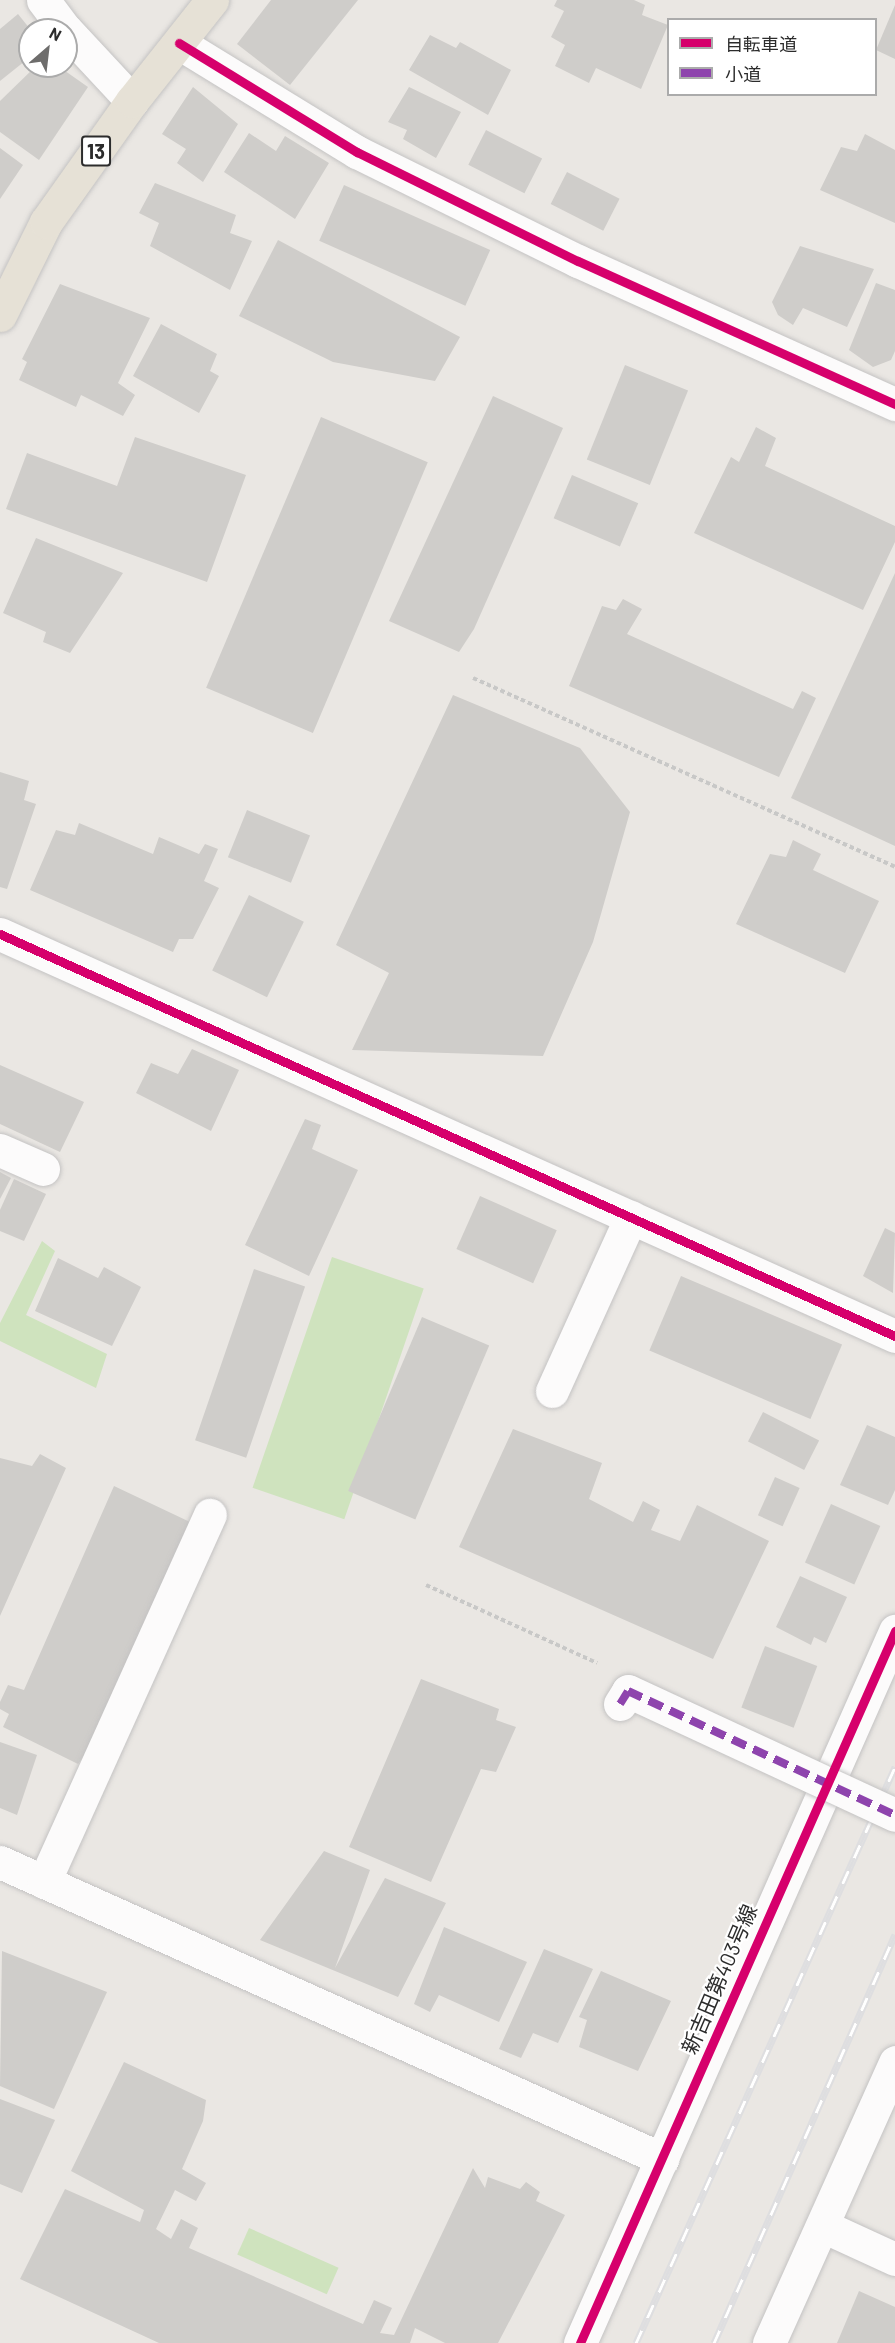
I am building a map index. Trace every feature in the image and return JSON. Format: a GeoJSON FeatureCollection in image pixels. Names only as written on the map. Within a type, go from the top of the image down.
{"type":"FeatureCollection","features":[{"type":"Feature","properties":{"kind":"main road","name":"13"},"geometry":{"type":"LineString","coordinates":[[0,315],[46,222],[132,101],[212,0]]}},
{"type":"Feature","properties":{"kind":"street"},"geometry":{"type":"LineString","coordinates":[[44,0],[57,18]]}},
{"type":"Feature","properties":{"kind":"street"},"geometry":{"type":"LineString","coordinates":[[78,43],[132,101]]}},
{"type":"Feature","properties":{"kind":"street"},"geometry":{"type":"LineString","coordinates":[[179,43],[357,152],[578,261],[895,404]]}},
{"type":"Feature","properties":{"kind":"street"},"geometry":{"type":"LineString","coordinates":[[0,934],[895,1336]]}},
{"type":"Feature","properties":{"kind":"street"},"geometry":{"type":"LineString","coordinates":[[0,1150],[43,1169]]}},
{"type":"Feature","properties":{"kind":"street"},"geometry":{"type":"LineString","coordinates":[[552,1391],[631,1217]]}},
{"type":"Feature","properties":{"kind":"street"},"geometry":{"type":"LineString","coordinates":[[44,1882],[210,1515]]}},
{"type":"Feature","properties":{"kind":"street","name":"新吉田第403号線"},"geometry":{"type":"LineString","coordinates":[[579,2343],[662,2159],[744,1963],[895,1631]]}},
{"type":"Feature","properties":{"kind":"street"},"geometry":{"type":"LineString","coordinates":[[620,1704],[628,1691],[895,1815]]}},
{"type":"Feature","properties":{"kind":"street"},"geometry":{"type":"LineString","coordinates":[[0,1862],[662,2159]]}},
{"type":"Feature","properties":{"kind":"street"},"geometry":{"type":"LineString","coordinates":[[769,2343],[895,2062]]}},
{"type":"Feature","properties":{"kind":"street"},"geometry":{"type":"LineString","coordinates":[[823,2226],[895,2259]]}},
{"type":"Feature","properties":{"kind":"path"},"geometry":{"type":"LineString","coordinates":[[473,678],[895,867]]}},
{"type":"Feature","properties":{"kind":"green space"},"geometry":{"type":"Polygon","coordinates":[[[42,1241],[55,1251],[26,1315],[107,1354],[96,1388],[0,1341],[0,1323],[42,1241]]]}},
{"type":"Feature","properties":{"kind":"green space"},"geometry":{"type":"Polygon","coordinates":[[[332,1257],[424,1289],[344,1519],[253,1488],[332,1257]]]}},
{"type":"Feature","properties":{"kind":"green space"},"geometry":{"type":"Polygon","coordinates":[[[249,2228],[339,2268],[327,2294],[237,2254],[249,2228]]]}},
{"type":"Feature","properties":{"kind":"building"},"geometry":{"type":"Polygon","coordinates":[[[271,0],[358,0],[290,85],[237,44],[271,0]]]}},
{"type":"Feature","properties":{"kind":"building"},"geometry":{"type":"Polygon","coordinates":[[[557,0],[634,0],[645,5],[642,15],[667,25],[641,89],[596,68],[589,83],[555,66],[565,45],[551,37],[564,11],[554,6],[557,0]]]}},
{"type":"Feature","properties":{"kind":"building"},"geometry":{"type":"Polygon","coordinates":[[[895,5],[895,59],[877,50],[895,5]]]}},
{"type":"Feature","properties":{"kind":"building"},"geometry":{"type":"Polygon","coordinates":[[[18,14],[21,18],[18,18],[18,67],[0,81],[0,29],[18,14]]]}},
{"type":"Feature","properties":{"kind":"building"},"geometry":{"type":"Polygon","coordinates":[[[430,35],[456,48],[460,42],[511,70],[488,115],[409,70],[430,35]]]}},
{"type":"Feature","properties":{"kind":"building"},"geometry":{"type":"Polygon","coordinates":[[[24,78],[75,78],[88,87],[39,160],[0,132],[0,101],[24,78]]]}},
{"type":"Feature","properties":{"kind":"building"},"geometry":{"type":"Polygon","coordinates":[[[193,87],[238,124],[203,182],[177,163],[186,149],[162,134],[193,87]]]}},
{"type":"Feature","properties":{"kind":"building"},"geometry":{"type":"Polygon","coordinates":[[[409,87],[461,112],[436,158],[403,139],[407,130],[388,122],[409,87]]]}},
{"type":"Feature","properties":{"kind":"building"},"geometry":{"type":"Polygon","coordinates":[[[486,130],[542,159],[524,193],[468,165],[486,130]]]}},
{"type":"Feature","properties":{"kind":"building"},"geometry":{"type":"Polygon","coordinates":[[[249,133],[276,151],[285,136],[329,163],[295,219],[224,172],[249,133]]]}},
{"type":"Feature","properties":{"kind":"building"},"geometry":{"type":"Polygon","coordinates":[[[865,134],[895,150],[895,223],[820,190],[841,147],[857,151],[865,134]]]}},
{"type":"Feature","properties":{"kind":"building"},"geometry":{"type":"Polygon","coordinates":[[[0,148],[23,165],[0,199],[0,148]]]}},
{"type":"Feature","properties":{"kind":"building"},"geometry":{"type":"Polygon","coordinates":[[[567,172],[620,199],[603,231],[551,204],[567,172]]]}},
{"type":"Feature","properties":{"kind":"building"},"geometry":{"type":"Polygon","coordinates":[[[155,183],[236,215],[230,233],[252,241],[230,290],[150,246],[159,223],[139,213],[155,183]]]}},
{"type":"Feature","properties":{"kind":"building"},"geometry":{"type":"Polygon","coordinates":[[[344,185],[490,250],[465,306],[319,241],[344,185]]]}},
{"type":"Feature","properties":{"kind":"building"},"geometry":{"type":"Polygon","coordinates":[[[278,240],[460,337],[435,381],[333,362],[239,316],[278,240]]]}},
{"type":"Feature","properties":{"kind":"building"},"geometry":{"type":"Polygon","coordinates":[[[800,246],[874,269],[847,327],[803,308],[793,325],[778,315],[772,302],[800,246]]]}},
{"type":"Feature","properties":{"kind":"building"},"geometry":{"type":"Polygon","coordinates":[[[876,283],[895,290],[895,351],[891,360],[873,367],[849,350],[876,283]]]}},
{"type":"Feature","properties":{"kind":"building"},"geometry":{"type":"Polygon","coordinates":[[[60,284],[150,318],[118,383],[135,395],[123,416],[81,395],[76,407],[19,380],[27,362],[22,359],[60,284]]]}},
{"type":"Feature","properties":{"kind":"building"},"geometry":{"type":"Polygon","coordinates":[[[161,324],[217,354],[210,371],[219,376],[199,413],[133,376],[161,324]]]}},
{"type":"Feature","properties":{"kind":"building"},"geometry":{"type":"Polygon","coordinates":[[[625,365],[688,390],[650,485],[587,460],[625,365]]]}},
{"type":"Feature","properties":{"kind":"building"},"geometry":{"type":"Polygon","coordinates":[[[493,396],[563,428],[474,629],[459,652],[389,621],[493,396]]]}},
{"type":"Feature","properties":{"kind":"building"},"geometry":{"type":"Polygon","coordinates":[[[321,417],[428,462],[313,733],[206,688],[321,417]]]}},
{"type":"Feature","properties":{"kind":"building"},"geometry":{"type":"Polygon","coordinates":[[[756,427],[776,438],[765,466],[895,526],[895,542],[863,610],[694,533],[731,457],[739,462],[756,427]]]}},
{"type":"Feature","properties":{"kind":"building"},"geometry":{"type":"Polygon","coordinates":[[[135,437],[246,475],[207,582],[6,509],[27,453],[117,486],[135,437]]]}},
{"type":"Feature","properties":{"kind":"building"},"geometry":{"type":"Polygon","coordinates":[[[572,475],[638,503],[620,546],[554,518],[572,475]]]}},
{"type":"Feature","properties":{"kind":"building"},"geometry":{"type":"Polygon","coordinates":[[[36,538],[123,573],[70,653],[43,642],[46,632],[3,613],[36,538]]]}},
{"type":"Feature","properties":{"kind":"building"},"geometry":{"type":"Polygon","coordinates":[[[895,573],[895,846],[791,798],[895,573]]]}},
{"type":"Feature","properties":{"kind":"building"},"geometry":{"type":"Polygon","coordinates":[[[623,599],[642,609],[627,634],[793,709],[802,691],[816,698],[779,777],[569,686],[602,606],[616,610],[623,599]]]}},
{"type":"Feature","properties":{"kind":"building"},"geometry":{"type":"Polygon","coordinates":[[[453,695],[580,748],[630,812],[593,942],[543,1056],[352,1050],[389,973],[336,945],[453,695]]]}},
{"type":"Feature","properties":{"kind":"building"},"geometry":{"type":"Polygon","coordinates":[[[0,772],[29,781],[24,800],[36,804],[7,889],[0,887],[0,772]]]}},
{"type":"Feature","properties":{"kind":"building"},"geometry":{"type":"Polygon","coordinates":[[[247,810],[310,835],[291,883],[228,857],[247,810]]]}},
{"type":"Feature","properties":{"kind":"building"},"geometry":{"type":"Polygon","coordinates":[[[79,823],[153,854],[159,837],[199,854],[205,844],[218,849],[204,881],[219,888],[193,939],[179,939],[173,952],[30,890],[56,830],[75,835],[79,823]]]}},
{"type":"Feature","properties":{"kind":"building"},"geometry":{"type":"Polygon","coordinates":[[[793,840],[821,854],[813,870],[879,901],[845,973],[736,924],[770,854],[786,857],[793,840]]]}},
{"type":"Feature","properties":{"kind":"building"},"geometry":{"type":"Polygon","coordinates":[[[249,895],[304,922],[267,997],[212,970],[249,895]]]}},
{"type":"Feature","properties":{"kind":"building"},"geometry":{"type":"Polygon","coordinates":[[[192,1049],[239,1070],[211,1131],[136,1093],[151,1063],[178,1074],[192,1049]]]}},
{"type":"Feature","properties":{"kind":"building"},"geometry":{"type":"Polygon","coordinates":[[[0,1065],[84,1102],[60,1152],[0,1124],[0,1065]]]}},
{"type":"Feature","properties":{"kind":"building"},"geometry":{"type":"Polygon","coordinates":[[[305,1119],[321,1125],[312,1149],[358,1170],[309,1276],[245,1245],[305,1119]]]}},
{"type":"Feature","properties":{"kind":"building"},"geometry":{"type":"Polygon","coordinates":[[[0,1172],[11,1178],[0,1199],[0,1172]]]}},
{"type":"Feature","properties":{"kind":"building"},"geometry":{"type":"Polygon","coordinates":[[[14,1179],[46,1194],[24,1241],[0,1231],[0,1210],[14,1179]]]}},
{"type":"Feature","properties":{"kind":"building"},"geometry":{"type":"Polygon","coordinates":[[[480,1196],[557,1230],[533,1283],[456,1249],[480,1196]]]}},
{"type":"Feature","properties":{"kind":"building"},"geometry":{"type":"Polygon","coordinates":[[[885,1228],[895,1233],[893,1293],[863,1276],[885,1228]]]}},
{"type":"Feature","properties":{"kind":"building"},"geometry":{"type":"Polygon","coordinates":[[[58,1258],[98,1278],[104,1267],[141,1287],[112,1346],[35,1311],[58,1258]]]}},
{"type":"Feature","properties":{"kind":"building"},"geometry":{"type":"Polygon","coordinates":[[[254,1269],[305,1287],[246,1458],[195,1440],[254,1269]]]}},
{"type":"Feature","properties":{"kind":"building"},"geometry":{"type":"Polygon","coordinates":[[[681,1276],[842,1344],[810,1419],[649,1351],[681,1276]]]}},
{"type":"Feature","properties":{"kind":"building"},"geometry":{"type":"Polygon","coordinates":[[[422,1317],[489,1346],[415,1519],[348,1491],[422,1317]]]}},
{"type":"Feature","properties":{"kind":"building"},"geometry":{"type":"Polygon","coordinates":[[[763,1412],[819,1441],[804,1470],[748,1441],[763,1412]]]}},
{"type":"Feature","properties":{"kind":"building"},"geometry":{"type":"Polygon","coordinates":[[[867,1425],[895,1437],[895,1490],[888,1505],[840,1485],[867,1425]]]}},
{"type":"Feature","properties":{"kind":"building"},"geometry":{"type":"Polygon","coordinates":[[[513,1429],[602,1463],[589,1499],[633,1522],[643,1501],[660,1510],[651,1530],[680,1541],[697,1505],[769,1541],[713,1659],[459,1547],[513,1429]]]}},
{"type":"Feature","properties":{"kind":"building"},"geometry":{"type":"Polygon","coordinates":[[[40,1454],[66,1468],[0,1616],[0,1458],[32,1466],[40,1454]]]}},
{"type":"Feature","properties":{"kind":"building"},"geometry":{"type":"Polygon","coordinates":[[[775,1477],[800,1488],[783,1526],[758,1515],[775,1477]]]}},
{"type":"Feature","properties":{"kind":"building"},"geometry":{"type":"Polygon","coordinates":[[[114,1486],[190,1522],[92,1745],[78,1764],[3,1727],[9,1714],[0,1709],[0,1702],[8,1685],[24,1690],[114,1486]]]}},
{"type":"Feature","properties":{"kind":"building"},"geometry":{"type":"Polygon","coordinates":[[[831,1504],[880,1526],[854,1584],[805,1562],[831,1504]]]}},
{"type":"Feature","properties":{"kind":"building"},"geometry":{"type":"Polygon","coordinates":[[[800,1576],[847,1597],[826,1643],[814,1637],[811,1645],[776,1627],[800,1576]]]}},
{"type":"Feature","properties":{"kind":"building"},"geometry":{"type":"Polygon","coordinates":[[[765,1646],[817,1666],[794,1728],[741,1708],[765,1646]]]}},
{"type":"Feature","properties":{"kind":"building"},"geometry":{"type":"Polygon","coordinates":[[[421,1679],[499,1709],[496,1720],[516,1727],[496,1772],[481,1769],[431,1882],[349,1847],[421,1679]]]}},
{"type":"Feature","properties":{"kind":"building"},"geometry":{"type":"Polygon","coordinates":[[[0,1742],[37,1755],[17,1815],[0,1808],[0,1742]]]}},
{"type":"Feature","properties":{"kind":"building"},"geometry":{"type":"Polygon","coordinates":[[[324,1851],[370,1870],[335,1968],[385,1878],[446,1903],[398,1997],[260,1940],[324,1851]]]}},
{"type":"Feature","properties":{"kind":"building"},"geometry":{"type":"Polygon","coordinates":[[[444,1927],[527,1962],[499,2022],[439,1995],[430,2012],[414,2004],[444,1927]]]}},
{"type":"Feature","properties":{"kind":"building"},"geometry":{"type":"Polygon","coordinates":[[[544,1949],[593,1969],[558,2043],[533,2033],[521,2058],[499,2049],[544,1949]]]}},
{"type":"Feature","properties":{"kind":"building"},"geometry":{"type":"Polygon","coordinates":[[[2,1951],[107,1992],[54,2109],[0,2086],[2,1951]]]}},
{"type":"Feature","properties":{"kind":"building"},"geometry":{"type":"Polygon","coordinates":[[[601,1971],[671,2001],[638,2071],[579,2047],[587,2020],[579,2017],[601,1971]]]}},
{"type":"Feature","properties":{"kind":"building"},"geometry":{"type":"Polygon","coordinates":[[[124,2062],[206,2100],[203,2121],[182,2169],[206,2183],[196,2201],[175,2190],[156,2229],[171,2239],[181,2219],[198,2228],[189,2248],[363,2324],[374,2300],[392,2308],[380,2333],[394,2335],[473,2168],[485,2188],[488,2177],[520,2189],[526,2182],[540,2192],[536,2201],[565,2215],[498,2343],[445,2343],[415,2328],[410,2343],[159,2343],[20,2279],[65,2189],[140,2222],[144,2210],[71,2171],[124,2062]]]}},
{"type":"Feature","properties":{"kind":"building"},"geometry":{"type":"Polygon","coordinates":[[[0,2099],[55,2120],[22,2193],[0,2184],[0,2099]]]}},
{"type":"Feature","properties":{"kind":"building"},"geometry":{"type":"Polygon","coordinates":[[[859,2291],[895,2307],[895,2343],[837,2343],[859,2291]]]}},
{"type":"Feature","properties":{"kind":"railway"},"geometry":{"type":"LineString","coordinates":[[636,2343],[895,1767]]}},
{"type":"Feature","properties":{"kind":"railway"},"geometry":{"type":"LineString","coordinates":[[714,2343],[895,1934]]}},
{"type":"Feature","properties":{"kind":"marked path"},"geometry":{"type":"LineString","coordinates":[[620,1704],[628,1691],[895,1815]]}},
{"type":"Feature","properties":{"kind":"cycle path"},"geometry":{"type":"LineString","coordinates":[[179,43],[357,152],[578,261],[895,404]]}},
{"type":"Feature","properties":{"kind":"cycle path"},"geometry":{"type":"LineString","coordinates":[[0,934],[895,1336]]}},
{"type":"Feature","properties":{"kind":"cycle path"},"geometry":{"type":"LineString","coordinates":[[580,2343],[895,1631]]}}]}
